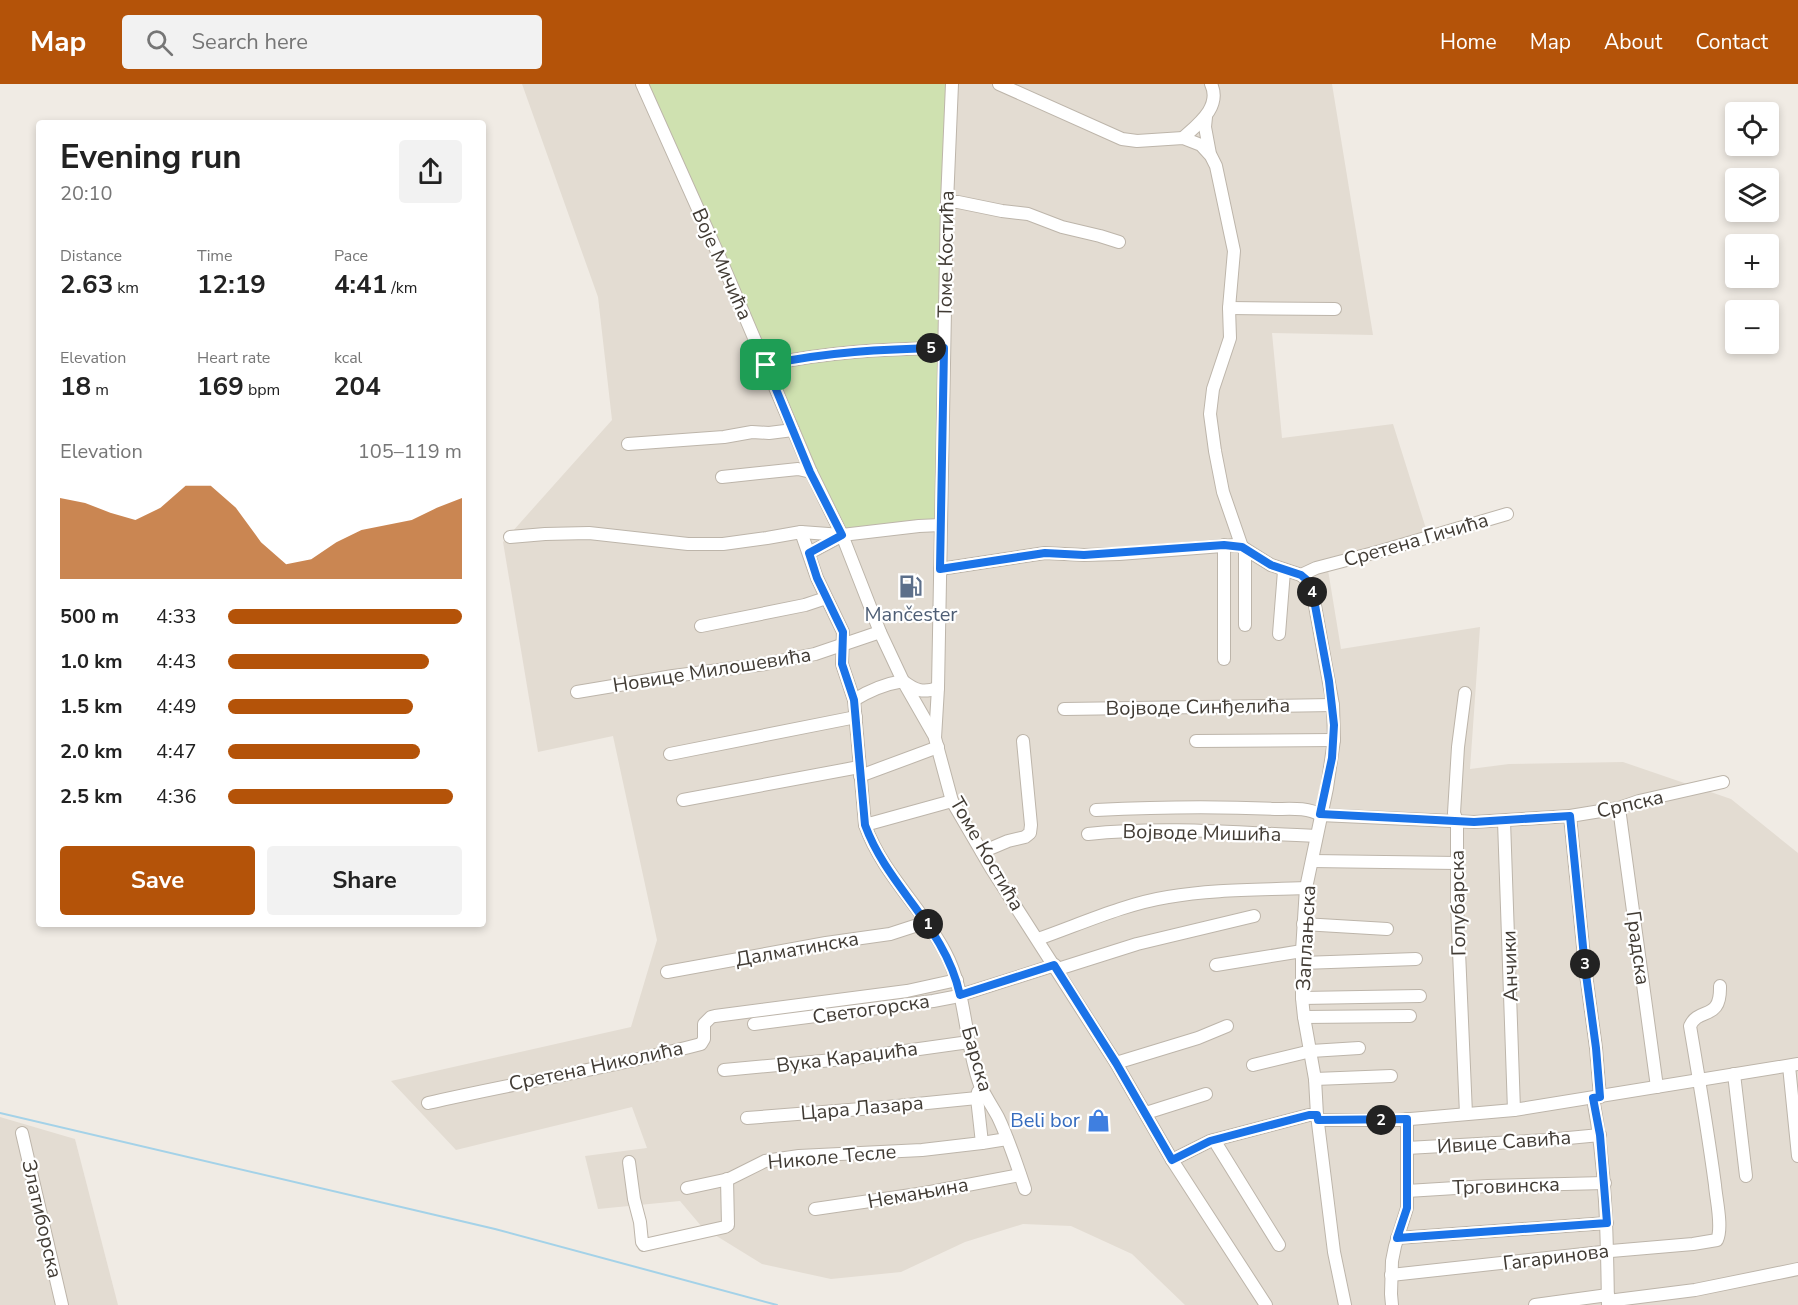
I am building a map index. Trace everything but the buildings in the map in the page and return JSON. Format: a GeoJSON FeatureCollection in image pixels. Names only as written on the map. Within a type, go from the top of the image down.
{"type":"FeatureCollection","features":[{"type":"Feature","properties":{"kind":"street","name":"Воје Мичића"},"geometry":{"type":"LineString","coordinates":[[642,84],[766,365],[810,472],[842,535],[880,632],[936,743]]}},
{"type":"Feature","properties":{"kind":"street","name":"Томе Костића"},"geometry":{"type":"LineString","coordinates":[[952,84],[947,202],[936,743],[952,801],[1116,1063],[1172,1160],[1266,1305]]}},
{"type":"Feature","properties":{"kind":"street"},"geometry":{"type":"LineString","coordinates":[[999,84],[1122,139],[1137,141],[1183,138],[1201,145],[1216,166],[1234,251],[1229,308],[1230,338],[1213,389],[1210,414],[1223,492],[1243,548],[1245,625]]}},
{"type":"Feature","properties":{"kind":"street"},"geometry":{"type":"LineString","coordinates":[[1210,155],[1205,127],[1206,117],[1214,99],[1211,84]]}},
{"type":"Feature","properties":{"kind":"street"},"geometry":{"type":"LineString","coordinates":[[1183,138],[1206,117]]}},
{"type":"Feature","properties":{"kind":"street"},"geometry":{"type":"LineString","coordinates":[[947,202],[1028,214],[1062,227],[1119,243]]}},
{"type":"Feature","properties":{"kind":"street"},"geometry":{"type":"LineString","coordinates":[[1229,308],[1335,309]]}},
{"type":"Feature","properties":{"kind":"street"},"geometry":{"type":"LineString","coordinates":[[766,365],[800,357],[862,350],[944,348]]}},
{"type":"Feature","properties":{"kind":"street"},"geometry":{"type":"LineString","coordinates":[[628,444],[793,430]]}},
{"type":"Feature","properties":{"kind":"street"},"geometry":{"type":"LineString","coordinates":[[722,477],[798,469],[810,472]]}},
{"type":"Feature","properties":{"kind":"street","name":"Сретена Гичића"},"geometry":{"type":"LineString","coordinates":[[1301,575],[1316,568],[1507,514]]}},
{"type":"Feature","properties":{"kind":"street"},"geometry":{"type":"LineString","coordinates":[[510,537],[589,533],[688,544],[711,544],[801,532],[842,535],[941,525]]}},
{"type":"Feature","properties":{"kind":"street"},"geometry":{"type":"LineString","coordinates":[[801,532],[817,578],[843,632],[842,664],[854,700],[865,825],[885,865],[927,922],[946,953],[957,980],[960,995]]}},
{"type":"Feature","properties":{"kind":"street"},"geometry":{"type":"LineString","coordinates":[[809,553],[842,535]]}},
{"type":"Feature","properties":{"kind":"street"},"geometry":{"type":"LineString","coordinates":[[1224,545],[1224,659]]}},
{"type":"Feature","properties":{"kind":"street"},"geometry":{"type":"LineString","coordinates":[[940,569],[1045,553],[1096,555],[1224,545],[1243,548],[1271,565],[1301,575]]}},
{"type":"Feature","properties":{"kind":"street"},"geometry":{"type":"LineString","coordinates":[[1279,634],[1284,570]]}},
{"type":"Feature","properties":{"kind":"street","name":"Заплањска"},"geometry":{"type":"LineString","coordinates":[[1301,575],[1312,589],[1333,705],[1334,740],[1306,888],[1302,998],[1315,1079],[1317,1117],[1334,1252],[1345,1305]]}},
{"type":"Feature","properties":{"kind":"street"},"geometry":{"type":"LineString","coordinates":[[702,626],[805,605],[826,598]]}},
{"type":"Feature","properties":{"kind":"street","name":"Новице Милошевића"},"geometry":{"type":"LineString","coordinates":[[577,692],[765,664],[815,654],[880,632]]}},
{"type":"Feature","properties":{"kind":"street"},"geometry":{"type":"LineString","coordinates":[[854,700],[892,682],[903,681],[913,689],[922,692],[938,688]]}},
{"type":"Feature","properties":{"kind":"street","name":"Голубарска"},"geometry":{"type":"LineString","coordinates":[[1465,693],[1458,747],[1454,813],[1457,821],[1457,905],[1466,1114]]}},
{"type":"Feature","properties":{"kind":"street","name":"Војводе Синђелића"},"geometry":{"type":"LineString","coordinates":[[1064,709],[1333,705]]}},
{"type":"Feature","properties":{"kind":"street"},"geometry":{"type":"LineString","coordinates":[[670,754],[856,717]]}},
{"type":"Feature","properties":{"kind":"street"},"geometry":{"type":"LineString","coordinates":[[1196,741],[1334,740]]}},
{"type":"Feature","properties":{"kind":"street"},"geometry":{"type":"LineString","coordinates":[[982,852],[1008,841],[1025,837],[1030,833],[1023,741]]}},
{"type":"Feature","properties":{"kind":"street"},"geometry":{"type":"LineString","coordinates":[[683,800],[859,771],[936,743]]}},
{"type":"Feature","properties":{"kind":"street","name":"Српска"},"geometry":{"type":"LineString","coordinates":[[1096,810],[1163,807],[1267,808],[1306,810],[1320,814],[1474,822],[1504,821],[1570,816],[1619,808],[1639,801],[1723,782]]}},
{"type":"Feature","properties":{"kind":"street"},"geometry":{"type":"LineString","coordinates":[[865,825],[952,801]]}},
{"type":"Feature","properties":{"kind":"street","name":"Градска"},"geometry":{"type":"LineString","coordinates":[[1619,808],[1658,1087]]}},
{"type":"Feature","properties":{"kind":"street"},"geometry":{"type":"LineString","coordinates":[[1570,816],[1585,967],[1596,1048],[1597,1098],[1607,1223],[1608,1300]]}},
{"type":"Feature","properties":{"kind":"street","name":"Анчики"},"geometry":{"type":"LineString","coordinates":[[1504,821],[1514,1110]]}},
{"type":"Feature","properties":{"kind":"street","name":"Војводе Мишића"},"geometry":{"type":"LineString","coordinates":[[1088,834],[1121,830],[1167,829],[1316,836]]}},
{"type":"Feature","properties":{"kind":"street"},"geometry":{"type":"LineString","coordinates":[[1312,861],[1457,863]]}},
{"type":"Feature","properties":{"kind":"street"},"geometry":{"type":"LineString","coordinates":[[1038,939],[1136,904],[1171,896],[1306,888]]}},
{"type":"Feature","properties":{"kind":"street","name":"Светогорска"},"geometry":{"type":"LineString","coordinates":[[754,1024],[895,1007],[960,995],[1137,944],[1254,916]]}},
{"type":"Feature","properties":{"kind":"street","name":"Далматинска"},"geometry":{"type":"LineString","coordinates":[[667,972],[890,933],[927,922]]}},
{"type":"Feature","properties":{"kind":"street"},"geometry":{"type":"LineString","coordinates":[[1303,924],[1387,929]]}},
{"type":"Feature","properties":{"kind":"street"},"geometry":{"type":"LineString","coordinates":[[1216,965],[1302,957],[1416,959]]}},
{"type":"Feature","properties":{"kind":"street","name":"Сретена Николића"},"geometry":{"type":"LineString","coordinates":[[428,1103],[631,1061],[701,1044],[704,1039],[704,1024],[715,1016],[928,988],[957,980]]}},
{"type":"Feature","properties":{"kind":"street"},"geometry":{"type":"LineString","coordinates":[[1699,1080],[1690,1026],[1693,1020],[1718,1005],[1720,986]]}},
{"type":"Feature","properties":{"kind":"street","name":"Барска"},"geometry":{"type":"LineString","coordinates":[[960,995],[979,1092],[997,1116],[1025,1189]]}},
{"type":"Feature","properties":{"kind":"street"},"geometry":{"type":"LineString","coordinates":[[1302,998],[1420,996]]}},
{"type":"Feature","properties":{"kind":"street"},"geometry":{"type":"LineString","coordinates":[[1304,1017],[1410,1016]]}},
{"type":"Feature","properties":{"kind":"street"},"geometry":{"type":"LineString","coordinates":[[1116,1063],[1198,1038],[1227,1026]]}},
{"type":"Feature","properties":{"kind":"street","name":"Вука Караџића"},"geometry":{"type":"LineString","coordinates":[[724,1070],[855,1058],[969,1042]]}},
{"type":"Feature","properties":{"kind":"street"},"geometry":{"type":"LineString","coordinates":[[1253,1065],[1311,1051],[1359,1048]]}},
{"type":"Feature","properties":{"kind":"street"},"geometry":{"type":"LineString","coordinates":[[1172,1160],[1214,1140],[1309,1115],[1407,1119],[1514,1110],[1794,1065],[1798,1156]]}},
{"type":"Feature","properties":{"kind":"street"},"geometry":{"type":"LineString","coordinates":[[1734,1074],[1746,1176]]}},
{"type":"Feature","properties":{"kind":"street"},"geometry":{"type":"LineString","coordinates":[[1315,1079],[1391,1076]]}},
{"type":"Feature","properties":{"kind":"street","name":"Гагаринова"},"geometry":{"type":"LineString","coordinates":[[1391,1275],[1694,1244],[1719,1238],[1708,1130],[1699,1080]]}},
{"type":"Feature","properties":{"kind":"street"},"geometry":{"type":"LineString","coordinates":[[979,1092],[982,1143]]}},
{"type":"Feature","properties":{"kind":"street","name":"Цара Лазара"},"geometry":{"type":"LineString","coordinates":[[747,1118],[887,1107],[979,1092]]}},
{"type":"Feature","properties":{"kind":"street"},"geometry":{"type":"LineString","coordinates":[[1146,1113],[1206,1094]]}},
{"type":"Feature","properties":{"kind":"street"},"geometry":{"type":"LineString","coordinates":[[1392,1305],[1392,1261],[1407,1208],[1407,1119]]}},
{"type":"Feature","properties":{"kind":"street","name":"Златиборска"},"geometry":{"type":"LineString","coordinates":[[22,1133],[62,1305]]}},
{"type":"Feature","properties":{"kind":"street","name":"Ивице Савића"},"geometry":{"type":"LineString","coordinates":[[1407,1148],[1600,1135]]}},
{"type":"Feature","properties":{"kind":"street","name":"Николе Тесле"},"geometry":{"type":"LineString","coordinates":[[687,1188],[727,1179],[765,1161],[799,1156],[922,1150],[1007,1139]]}},
{"type":"Feature","properties":{"kind":"street"},"geometry":{"type":"LineString","coordinates":[[1214,1140],[1280,1245]]}},
{"type":"Feature","properties":{"kind":"street"},"geometry":{"type":"LineString","coordinates":[[629,1162],[644,1245],[728,1225],[727,1179]]}},
{"type":"Feature","properties":{"kind":"street","name":"Немањина"},"geometry":{"type":"LineString","coordinates":[[815,1209],[915,1195],[1020,1175]]}},
{"type":"Feature","properties":{"kind":"street","name":"Трговинска"},"geometry":{"type":"LineString","coordinates":[[1407,1191],[1605,1183]]}},
{"type":"Feature","properties":{"kind":"street"},"geometry":{"type":"LineString","coordinates":[[1397,1238],[1607,1223]]}},
{"type":"Feature","properties":{"kind":"street"},"geometry":{"type":"LineString","coordinates":[[1535,1305],[1608,1300],[1695,1290],[1798,1269]]}},
{"type":"Feature","properties":{"kind":"shaded area"},"geometry":{"type":"Polygon","coordinates":[[[522,84],[1332,84],[1373,335],[1272,333],[1282,438],[1393,424],[1428,535],[1328,570],[1341,649],[1480,627],[1470,769],[1509,764],[1623,762],[1731,799],[1798,853],[1798,1305],[1185,1305],[1132,1254],[1071,1226],[1023,1224],[965,1242],[901,1272],[831,1279],[762,1264],[702,1227],[680,1201],[598,1209],[585,1156],[647,1148],[632,1107],[456,1150],[391,1081],[631,1027],[657,940],[613,736],[538,752],[503,542],[612,420],[598,297],[522,84]]]}},
{"type":"Feature","properties":{"kind":"shaded area"},"geometry":{"type":"Polygon","coordinates":[[[0,1117],[75,1139],[118,1305],[0,1305],[0,1117]]]}},
{"type":"Feature","properties":{"kind":"green space"},"geometry":{"type":"Polygon","coordinates":[[[642,84],[952,84],[941,525],[842,535],[642,84]]]}},
{"type":"Feature","properties":{"kind":"waterway"},"geometry":{"type":"LineString","coordinates":[[0,1113],[495,1229],[777,1305]]}},
{"type":"Feature","properties":{"kind":"place","name":"Mančester"},"geometry":{"type":"Point","coordinates":[911,586]}},
{"type":"Feature","properties":{"kind":"place","name":"Beli bor"},"geometry":{"type":"Point","coordinates":[1098,1120]}},
{"type":"Feature","properties":{"kind":"route"},"geometry":{"type":"LineString","coordinates":[[944,348],[940,569],[1045,553],[1119,554],[1235,545],[1271,565],[1305,577],[1312,589],[1333,705],[1332,758],[1320,814],[1474,822],[1570,816],[1585,967],[1596,1048],[1600,1097],[1593,1098],[1600,1135],[1607,1223],[1397,1238],[1407,1208],[1407,1119],[1318,1120],[1317,1115],[1309,1115],[1210,1141],[1172,1160],[1116,1063],[1054,965],[960,995],[957,980],[946,953],[927,922],[885,865],[865,825],[854,700],[842,664],[843,632],[817,578],[809,553],[842,535],[810,472],[766,365],[800,357],[862,350],[944,348]]}}]}
